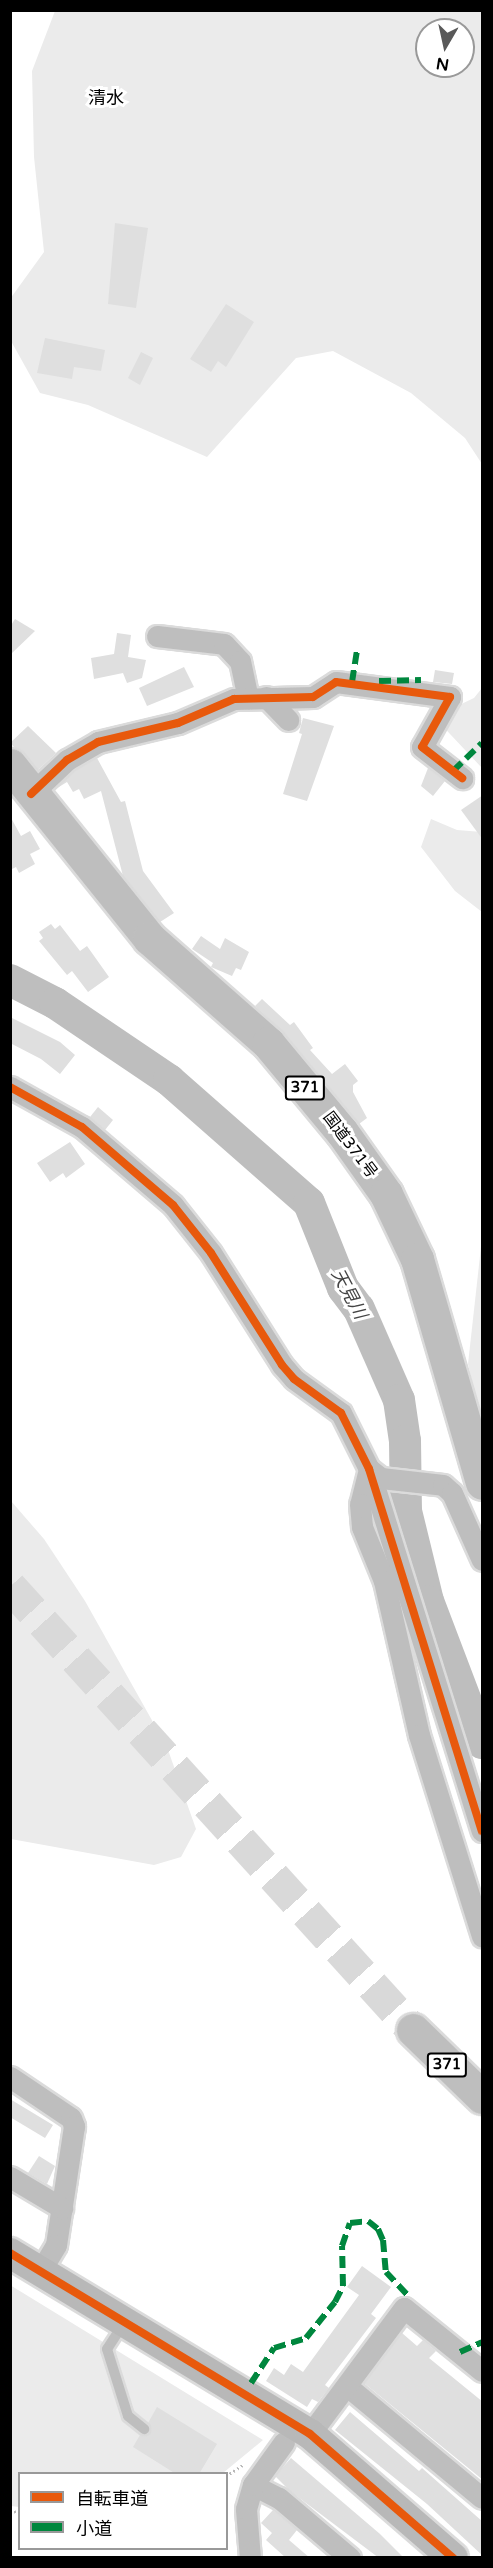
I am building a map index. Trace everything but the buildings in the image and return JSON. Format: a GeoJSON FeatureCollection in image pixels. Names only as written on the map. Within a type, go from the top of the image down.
{"type":"FeatureCollection","features":[{"type":"Feature","properties":{"kind":"highway","name":"国道371号"},"geometry":{"type":"LineString","coordinates":[[10,765],[149,938],[268,1043],[342,1132],[386,1194],[417,1259],[483,1483]]}},
{"type":"Feature","properties":{"kind":"highway","name":"371"},"geometry":{"type":"LineString","coordinates":[[413,2030],[483,2097]]}},
{"type":"Feature","properties":{"kind":"street"},"geometry":{"type":"LineString","coordinates":[[157,636],[224,644],[240,661],[257,698],[288,720]]}},
{"type":"Feature","properties":{"kind":"street"},"geometry":{"type":"LineString","coordinates":[[31,794],[68,760],[98,742],[178,723],[234,699],[313,697],[336,682],[450,697],[422,747],[462,778]]}},
{"type":"Feature","properties":{"kind":"street"},"geometry":{"type":"LineString","coordinates":[[10,1087],[82,1127],[173,1205],[211,1253],[282,1365],[294,1379],[340,1413],[375,1474],[483,1831]]}},
{"type":"Feature","properties":{"kind":"street"},"geometry":{"type":"LineString","coordinates":[[375,1474],[432,1482],[452,1493],[483,1560]]}},
{"type":"Feature","properties":{"kind":"street"},"geometry":{"type":"LineString","coordinates":[[375,1474],[360,1504],[363,1527],[384,1581],[419,1735],[483,1936]]}},
{"type":"Feature","properties":{"kind":"street"},"geometry":{"type":"LineString","coordinates":[[10,2077],[71,2118],[74,2126],[56,2245],[40,2272]]}},
{"type":"Feature","properties":{"kind":"street"},"geometry":{"type":"LineString","coordinates":[[10,2177],[62,2208]]}},
{"type":"Feature","properties":{"kind":"street"},"geometry":{"type":"LineString","coordinates":[[10,2253],[124,2323],[297,2438],[453,2558]]}},
{"type":"Feature","properties":{"kind":"street"},"geometry":{"type":"LineString","coordinates":[[250,2558],[246,2509],[253,2485],[347,2386],[404,2308],[483,2371]]}},
{"type":"Feature","properties":{"kind":"street"},"geometry":{"type":"LineString","coordinates":[[347,2386],[483,2498]]}},
{"type":"Feature","properties":{"kind":"street"},"geometry":{"type":"LineString","coordinates":[[253,2485],[279,2498],[350,2558]]}},
{"type":"Feature","properties":{"kind":"lane"},"geometry":{"type":"LineString","coordinates":[[124,2323],[107,2349],[128,2416],[144,2429]]}},
{"type":"Feature","properties":{"kind":"shaded area"},"geometry":{"type":"Polygon","coordinates":[[[55,11],[482,11],[482,464],[465,438],[411,393],[333,351],[296,358],[207,457],[88,405],[40,393],[11,341],[10,299],[44,252],[34,157],[32,71],[55,11]]]}},
{"type":"Feature","properties":{"kind":"shaded area"},"geometry":{"type":"Polygon","coordinates":[[[482,688],[482,768],[434,717],[474,698],[482,688]]]}},
{"type":"Feature","properties":{"kind":"shaded area"},"geometry":{"type":"Polygon","coordinates":[[[431,819],[457,830],[482,832],[482,912],[455,891],[421,847],[431,819]]]}},
{"type":"Feature","properties":{"kind":"shaded area"},"geometry":{"type":"Polygon","coordinates":[[[482,1238],[482,1426],[468,1364],[482,1238]]]}},
{"type":"Feature","properties":{"kind":"shaded area"},"geometry":{"type":"Polygon","coordinates":[[[11,1501],[44,1539],[85,1601],[167,1747],[196,1829],[181,1857],[154,1865],[11,1839],[11,1501]]]}},
{"type":"Feature","properties":{"kind":"shaded area"},"geometry":{"type":"Polygon","coordinates":[[[10,2285],[263,2440],[224,2472],[18,2472],[18,2507],[11,2506],[10,2285]]]}},
{"type":"Feature","properties":{"kind":"waterway","name":"天見川"},"geometry":{"type":"LineString","coordinates":[[10,980],[55,1003],[169,1080],[309,1203],[343,1288],[359,1309],[399,1400],[405,1441],[406,1511],[428,1601],[482,1743]]}},
{"type":"Feature","properties":{"kind":"tunnel"},"geometry":{"type":"LineString","coordinates":[[10,1586],[413,2030]]}},
{"type":"Feature","properties":{"kind":"marked path"},"geometry":{"type":"LineString","coordinates":[[352,682],[357,650]]}},
{"type":"Feature","properties":{"kind":"marked path"},"geometry":{"type":"LineString","coordinates":[[379,681],[421,680]]}},
{"type":"Feature","properties":{"kind":"marked path"},"geometry":{"type":"LineString","coordinates":[[453,771],[482,743]]}},
{"type":"Feature","properties":{"kind":"marked path"},"geometry":{"type":"LineString","coordinates":[[251,2383],[274,2348],[306,2338],[335,2302],[343,2286],[342,2246],[350,2223],[368,2221],[378,2229],[383,2240],[386,2272],[408,2296]]}},
{"type":"Feature","properties":{"kind":"marked path"},"geometry":{"type":"LineString","coordinates":[[460,2352],[482,2342]]}},
{"type":"Feature","properties":{"kind":"cycle path"},"geometry":{"type":"LineString","coordinates":[[31,794],[67,760],[98,742],[178,723],[234,699],[313,697],[336,682],[450,697],[422,747],[462,778]]}},
{"type":"Feature","properties":{"kind":"cycle path"},"geometry":{"type":"LineString","coordinates":[[10,1087],[82,1127],[173,1205],[211,1253],[282,1365],[294,1379],[341,1413],[369,1469],[482,1831]]}},
{"type":"Feature","properties":{"kind":"cycle path"},"geometry":{"type":"LineString","coordinates":[[10,2253],[310,2434],[453,2558]]}},
{"type":"Feature","properties":{"kind":"district","name":"清水"},"geometry":{"type":"Point","coordinates":[106,98]}}]}
